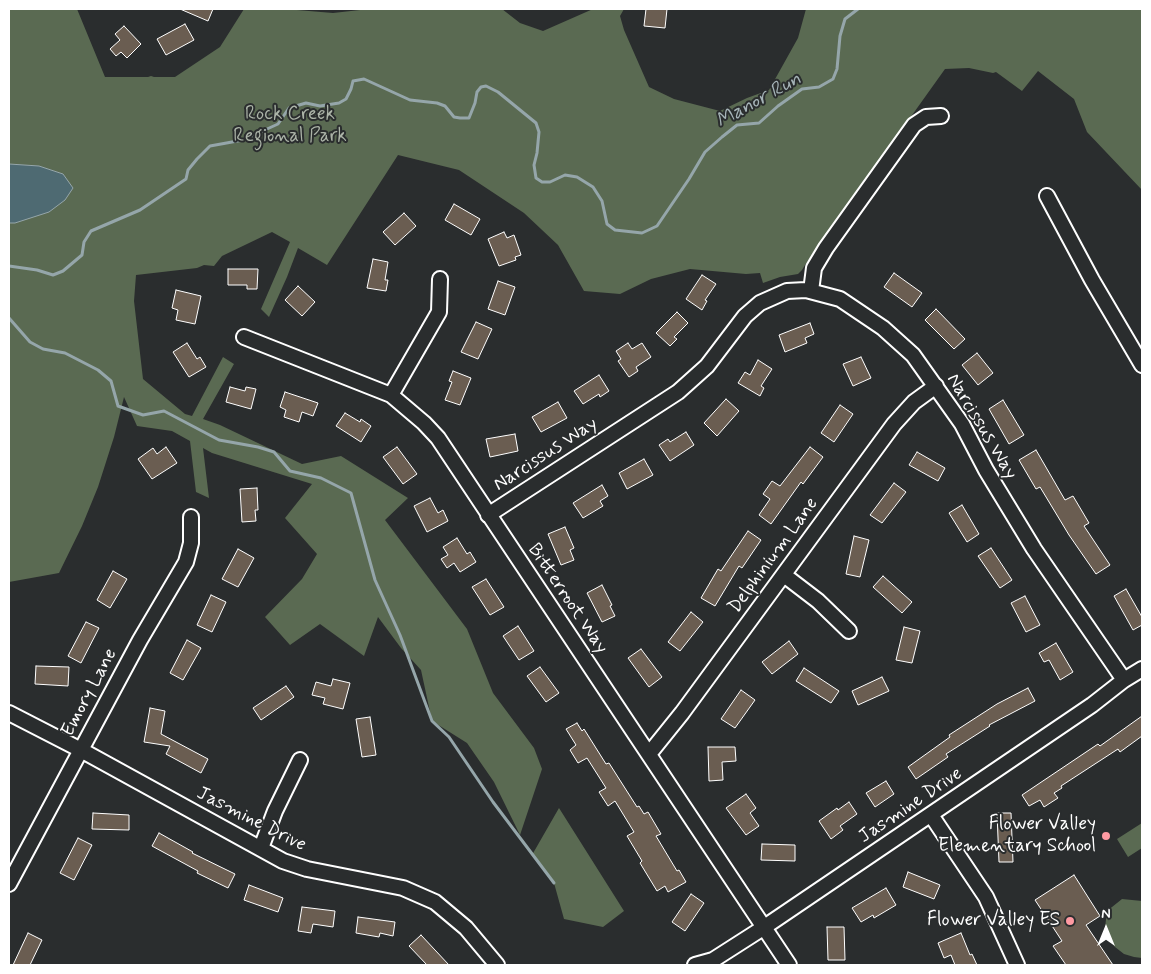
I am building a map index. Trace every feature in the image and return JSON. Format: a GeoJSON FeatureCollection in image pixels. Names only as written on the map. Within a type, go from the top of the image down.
{"type":"FeatureCollection","features":[{"type":"Feature","properties":{"kind":"street"},"geometry":{"type":"LineString","coordinates":[[811,291],[814,268],[826,248],[914,125],[926,117],[941,116]]}},
{"type":"Feature","properties":{"kind":"street"},"geometry":{"type":"LineString","coordinates":[[1047,196],[1092,280],[1142,365]]}},
{"type":"Feature","properties":{"kind":"street"},"geometry":{"type":"LineString","coordinates":[[391,395],[439,312],[440,280]]}},
{"type":"Feature","properties":{"kind":"street","name":"Narcissus Way"},"geometry":{"type":"LineString","coordinates":[[488,515],[678,392],[707,366],[746,316],[760,303],[787,291],[811,291],[840,299],[883,328],[914,355],[962,424],[986,470],[1034,549],[1124,680]]}},
{"type":"Feature","properties":{"kind":"street","name":"Bitterroot Way"},"geometry":{"type":"LineString","coordinates":[[244,337],[391,395],[424,423],[438,438],[789,965]]}},
{"type":"Feature","properties":{"kind":"street","name":"Delphinium Lane"},"geometry":{"type":"LineString","coordinates":[[648,754],[682,713],[894,424],[914,402],[936,386]]}},
{"type":"Feature","properties":{"kind":"street","name":"Emory Lane"},"geometry":{"type":"LineString","coordinates":[[9,884],[140,640],[186,562],[191,544],[191,517]]}},
{"type":"Feature","properties":{"kind":"street"},"geometry":{"type":"LineString","coordinates":[[784,575],[818,601],[849,632]]}},
{"type":"Feature","properties":{"kind":"street","name":"Jasmine Drive"},"geometry":{"type":"LineString","coordinates":[[695,965],[713,960],[764,928],[1092,706],[1142,668]]}},
{"type":"Feature","properties":{"kind":"street","name":"Jasmine Drive"},"geometry":{"type":"LineString","coordinates":[[9,713],[81,750],[283,861],[307,869],[403,888],[436,902],[466,928],[497,965]]}},
{"type":"Feature","properties":{"kind":"street"},"geometry":{"type":"LineString","coordinates":[[261,848],[275,810],[300,760]]}},
{"type":"Feature","properties":{"kind":"street"},"geometry":{"type":"LineString","coordinates":[[932,815],[986,897],[1017,965]]}},
{"type":"Feature","properties":{"kind":"green space","name":"Rock Creek Regional Park"},"geometry":{"type":"Polygon","coordinates":[[[9,9],[77,9],[105,77],[175,77],[220,47],[244,9],[285,9],[333,13],[369,9],[502,9],[520,23],[543,31],[593,9],[624,9],[620,16],[624,30],[649,87],[674,99],[720,111],[769,90],[798,38],[806,9],[1142,9],[1142,190],[1087,132],[1074,99],[1038,71],[1022,91],[996,72],[969,68],[945,69],[802,270],[798,274],[780,277],[763,283],[760,273],[746,274],[690,269],[651,279],[620,294],[584,291],[558,245],[524,213],[459,170],[398,155],[327,265],[298,248],[269,317],[261,309],[290,242],[272,232],[222,256],[214,266],[204,265],[197,268],[136,275],[134,301],[143,379],[185,414],[192,416],[223,357],[234,364],[203,419],[220,425],[302,464],[341,456],[408,498],[385,520],[467,629],[493,693],[534,748],[542,769],[520,835],[494,782],[467,743],[432,721],[421,670],[401,648],[378,617],[364,656],[320,624],[290,645],[265,617],[302,579],[317,554],[285,518],[312,484],[212,453],[203,448],[209,498],[196,492],[190,441],[172,431],[137,426],[124,397],[98,487],[82,526],[59,573],[9,582],[9,9]]]}},
{"type":"Feature","properties":{"kind":"green space"},"geometry":{"type":"Polygon","coordinates":[[[559,808],[624,911],[603,927],[564,919],[554,883],[532,855],[559,808]]]}},
{"type":"Feature","properties":{"kind":"green space"},"geometry":{"type":"Polygon","coordinates":[[[1142,823],[1142,848],[1128,857],[1117,839],[1142,823]]]}},
{"type":"Feature","properties":{"kind":"green space"},"geometry":{"type":"Polygon","coordinates":[[[1122,899],[1142,901],[1142,958],[1124,954],[1107,938],[1105,928],[1107,911],[1122,899]]]}},
{"type":"Feature","properties":{"kind":"water"},"geometry":{"type":"Polygon","coordinates":[[[9,164],[39,166],[63,174],[73,188],[65,200],[49,212],[15,223],[9,223],[9,164]]]}},
{"type":"Feature","properties":{"kind":"building"},"geometry":{"type":"Polygon","coordinates":[[[180,9],[213,9],[208,21],[180,9]]]}},
{"type":"Feature","properties":{"kind":"building"},"geometry":{"type":"Polygon","coordinates":[[[646,9],[667,9],[665,28],[644,26],[646,9]]]}},
{"type":"Feature","properties":{"kind":"building"},"geometry":{"type":"Polygon","coordinates":[[[185,24],[194,40],[166,55],[157,39],[185,24]]]}},
{"type":"Feature","properties":{"kind":"building"},"geometry":{"type":"Polygon","coordinates":[[[124,26],[141,44],[127,58],[121,52],[116,56],[110,49],[120,40],[115,34],[124,26]]]}},
{"type":"Feature","properties":{"kind":"building"},"geometry":{"type":"Polygon","coordinates":[[[454,204],[480,219],[471,235],[445,220],[454,204]]]}},
{"type":"Feature","properties":{"kind":"building"},"geometry":{"type":"Polygon","coordinates":[[[404,213],[416,226],[395,245],[383,232],[404,213]]]}},
{"type":"Feature","properties":{"kind":"building"},"geometry":{"type":"Polygon","coordinates":[[[504,232],[507,238],[514,235],[521,255],[515,257],[516,260],[499,266],[488,239],[504,232]]]}},
{"type":"Feature","properties":{"kind":"building"},"geometry":{"type":"Polygon","coordinates":[[[373,259],[388,262],[385,280],[388,280],[386,291],[367,288],[373,259]]]}},
{"type":"Feature","properties":{"kind":"building"},"geometry":{"type":"Polygon","coordinates":[[[228,269],[258,269],[257,289],[247,289],[247,285],[228,285],[228,269]]]}},
{"type":"Feature","properties":{"kind":"building"},"geometry":{"type":"Polygon","coordinates":[[[894,273],[922,293],[912,307],[884,287],[894,273]]]}},
{"type":"Feature","properties":{"kind":"building"},"geometry":{"type":"Polygon","coordinates":[[[702,275],[716,284],[705,300],[707,301],[702,310],[686,299],[702,275]]]}},
{"type":"Feature","properties":{"kind":"building"},"geometry":{"type":"Polygon","coordinates":[[[498,281],[515,287],[505,315],[488,309],[498,281]]]}},
{"type":"Feature","properties":{"kind":"building"},"geometry":{"type":"Polygon","coordinates":[[[298,286],[315,302],[302,316],[285,300],[298,286]]]}},
{"type":"Feature","properties":{"kind":"building"},"geometry":{"type":"Polygon","coordinates":[[[176,290],[201,296],[195,324],[176,320],[178,310],[172,308],[176,290]]]}},
{"type":"Feature","properties":{"kind":"building"},"geometry":{"type":"Polygon","coordinates":[[[936,309],[965,339],[954,349],[925,320],[936,309]]]}},
{"type":"Feature","properties":{"kind":"building"},"geometry":{"type":"Polygon","coordinates":[[[677,312],[688,323],[674,337],[677,339],[670,346],[656,333],[677,312]]]}},
{"type":"Feature","properties":{"kind":"building"},"geometry":{"type":"Polygon","coordinates":[[[476,322],[492,329],[478,359],[461,352],[476,322]]]}},
{"type":"Feature","properties":{"kind":"building"},"geometry":{"type":"Polygon","coordinates":[[[810,323],[814,334],[805,338],[807,343],[785,352],[779,335],[810,323]]]}},
{"type":"Feature","properties":{"kind":"building"},"geometry":{"type":"Polygon","coordinates":[[[187,343],[197,359],[200,357],[206,367],[189,377],[173,352],[187,343]]]}},
{"type":"Feature","properties":{"kind":"building"},"geometry":{"type":"Polygon","coordinates":[[[628,343],[632,349],[642,343],[651,357],[636,367],[638,371],[629,377],[618,361],[621,359],[616,351],[628,343]]]}},
{"type":"Feature","properties":{"kind":"building"},"geometry":{"type":"Polygon","coordinates":[[[977,353],[993,373],[978,385],[962,365],[977,353]]]}},
{"type":"Feature","properties":{"kind":"building"},"geometry":{"type":"Polygon","coordinates":[[[861,357],[871,378],[853,386],[843,364],[861,357]]]}},
{"type":"Feature","properties":{"kind":"building"},"geometry":{"type":"Polygon","coordinates":[[[758,360],[772,369],[761,386],[764,388],[760,396],[738,383],[745,372],[750,375],[758,360]]]}},
{"type":"Feature","properties":{"kind":"building"},"geometry":{"type":"Polygon","coordinates":[[[453,371],[471,378],[460,405],[445,400],[452,382],[449,381],[453,371]]]}},
{"type":"Feature","properties":{"kind":"building"},"geometry":{"type":"Polygon","coordinates":[[[599,375],[609,391],[600,397],[599,394],[583,404],[574,391],[599,375]]]}},
{"type":"Feature","properties":{"kind":"building"},"geometry":{"type":"Polygon","coordinates":[[[230,387],[245,391],[246,387],[256,389],[251,409],[226,402],[230,387]]]}},
{"type":"Feature","properties":{"kind":"building"},"geometry":{"type":"Polygon","coordinates":[[[285,392],[318,403],[313,416],[302,412],[299,422],[284,417],[286,410],[280,407],[285,392]]]}},
{"type":"Feature","properties":{"kind":"building"},"geometry":{"type":"Polygon","coordinates":[[[726,399],[739,411],[717,436],[704,423],[726,399]]]}},
{"type":"Feature","properties":{"kind":"building"},"geometry":{"type":"Polygon","coordinates":[[[1003,400],[1024,435],[1009,444],[989,409],[1003,400]]]}},
{"type":"Feature","properties":{"kind":"building"},"geometry":{"type":"Polygon","coordinates":[[[558,402],[567,418],[541,432],[532,417],[558,402]]]}},
{"type":"Feature","properties":{"kind":"building"},"geometry":{"type":"Polygon","coordinates":[[[840,405],[853,414],[834,442],[821,433],[840,405]]]}},
{"type":"Feature","properties":{"kind":"building"},"geometry":{"type":"Polygon","coordinates":[[[345,413],[360,422],[361,419],[371,426],[361,442],[336,426],[345,413]]]}},
{"type":"Feature","properties":{"kind":"building"},"geometry":{"type":"Polygon","coordinates":[[[686,432],[694,445],[670,461],[659,445],[668,439],[670,442],[686,432]]]}},
{"type":"Feature","properties":{"kind":"building"},"geometry":{"type":"Polygon","coordinates":[[[515,434],[518,451],[490,457],[486,439],[515,434]]]}},
{"type":"Feature","properties":{"kind":"building"},"geometry":{"type":"Polygon","coordinates":[[[166,447],[177,463],[152,479],[138,459],[153,448],[157,454],[166,447]]]}},
{"type":"Feature","properties":{"kind":"building"},"geometry":{"type":"Polygon","coordinates":[[[397,447],[417,474],[403,484],[383,457],[397,447]]]}},
{"type":"Feature","properties":{"kind":"building"},"geometry":{"type":"Polygon","coordinates":[[[810,447],[823,457],[803,484],[801,482],[771,524],[759,515],[770,499],[763,494],[772,481],[780,486],[810,447]]]}},
{"type":"Feature","properties":{"kind":"building"},"geometry":{"type":"Polygon","coordinates":[[[1036,450],[1065,500],[1073,496],[1089,523],[1084,526],[1110,565],[1096,574],[1069,535],[1040,487],[1036,489],[1019,460],[1036,450]]]}},
{"type":"Feature","properties":{"kind":"building"},"geometry":{"type":"Polygon","coordinates":[[[917,452],[945,468],[938,481],[909,465],[917,452]]]}},
{"type":"Feature","properties":{"kind":"building"},"geometry":{"type":"Polygon","coordinates":[[[644,459],[653,475],[627,489],[619,473],[644,459]]]}},
{"type":"Feature","properties":{"kind":"building"},"geometry":{"type":"Polygon","coordinates":[[[894,483],[906,492],[882,523],[870,515],[894,483]]]}},
{"type":"Feature","properties":{"kind":"building"},"geometry":{"type":"Polygon","coordinates":[[[602,485],[608,496],[600,501],[603,506],[583,518],[573,503],[602,485]]]}},
{"type":"Feature","properties":{"kind":"building"},"geometry":{"type":"Polygon","coordinates":[[[257,488],[258,510],[255,510],[256,521],[242,522],[240,489],[257,488]]]}},
{"type":"Feature","properties":{"kind":"building"},"geometry":{"type":"Polygon","coordinates":[[[430,498],[438,513],[443,510],[448,521],[427,532],[414,506],[430,498]]]}},
{"type":"Feature","properties":{"kind":"building"},"geometry":{"type":"Polygon","coordinates":[[[962,505],[979,534],[967,542],[949,513],[962,505]]]}},
{"type":"Feature","properties":{"kind":"building"},"geometry":{"type":"Polygon","coordinates":[[[565,527],[574,548],[570,550],[574,560],[561,565],[548,534],[565,527]]]}},
{"type":"Feature","properties":{"kind":"building"},"geometry":{"type":"Polygon","coordinates":[[[748,531],[761,540],[742,568],[739,566],[715,606],[701,598],[718,569],[721,571],[748,531]]]}},
{"type":"Feature","properties":{"kind":"building"},"geometry":{"type":"Polygon","coordinates":[[[854,536],[869,540],[860,577],[846,574],[854,536]]]}},
{"type":"Feature","properties":{"kind":"building"},"geometry":{"type":"Polygon","coordinates":[[[457,538],[467,554],[470,552],[476,562],[460,572],[454,563],[447,568],[441,559],[448,555],[443,547],[457,538]]]}},
{"type":"Feature","properties":{"kind":"building"},"geometry":{"type":"Polygon","coordinates":[[[991,548],[1012,580],[1000,588],[978,556],[991,548]]]}},
{"type":"Feature","properties":{"kind":"building"},"geometry":{"type":"Polygon","coordinates":[[[238,549],[254,558],[238,587],[222,579],[238,549]]]}},
{"type":"Feature","properties":{"kind":"building"},"geometry":{"type":"Polygon","coordinates":[[[113,571],[127,579],[110,608],[97,600],[113,571]]]}},
{"type":"Feature","properties":{"kind":"building"},"geometry":{"type":"Polygon","coordinates":[[[883,576],[912,602],[902,613],[873,587],[883,576]]]}},
{"type":"Feature","properties":{"kind":"building"},"geometry":{"type":"Polygon","coordinates":[[[486,579],[504,607],[490,615],[472,587],[486,579]]]}},
{"type":"Feature","properties":{"kind":"building"},"geometry":{"type":"Polygon","coordinates":[[[602,585],[615,616],[602,622],[587,593],[602,585]]]}},
{"type":"Feature","properties":{"kind":"building"},"geometry":{"type":"Polygon","coordinates":[[[1126,589],[1142,617],[1142,625],[1133,630],[1114,596],[1126,589]]]}},
{"type":"Feature","properties":{"kind":"building"},"geometry":{"type":"Polygon","coordinates":[[[211,595],[226,602],[212,632],[197,625],[211,595]]]}},
{"type":"Feature","properties":{"kind":"building"},"geometry":{"type":"Polygon","coordinates":[[[1025,596],[1040,625],[1026,632],[1011,603],[1025,596]]]}},
{"type":"Feature","properties":{"kind":"building"},"geometry":{"type":"Polygon","coordinates":[[[691,612],[703,622],[680,651],[668,642],[691,612]]]}},
{"type":"Feature","properties":{"kind":"building"},"geometry":{"type":"Polygon","coordinates":[[[86,622],[99,628],[81,663],[68,656],[86,622]]]}},
{"type":"Feature","properties":{"kind":"building"},"geometry":{"type":"Polygon","coordinates":[[[518,626],[534,651],[519,660],[503,636],[518,626]]]}},
{"type":"Feature","properties":{"kind":"building"},"geometry":{"type":"Polygon","coordinates":[[[904,627],[920,631],[912,663],[896,660],[904,627]]]}},
{"type":"Feature","properties":{"kind":"building"},"geometry":{"type":"Polygon","coordinates":[[[187,640],[201,648],[183,680],[170,673],[187,640]]]}},
{"type":"Feature","properties":{"kind":"building"},"geometry":{"type":"Polygon","coordinates":[[[789,641],[798,654],[772,674],[762,662],[789,641]]]}},
{"type":"Feature","properties":{"kind":"building"},"geometry":{"type":"Polygon","coordinates":[[[1056,643],[1073,672],[1060,680],[1049,660],[1044,662],[1039,653],[1056,643]]]}},
{"type":"Feature","properties":{"kind":"building"},"geometry":{"type":"Polygon","coordinates":[[[641,649],[662,677],[649,687],[628,658],[641,649]]]}},
{"type":"Feature","properties":{"kind":"building"},"geometry":{"type":"Polygon","coordinates":[[[36,666],[69,667],[68,686],[35,684],[36,666]]]}},
{"type":"Feature","properties":{"kind":"building"},"geometry":{"type":"Polygon","coordinates":[[[540,667],[559,693],[546,702],[527,676],[540,667]]]}},
{"type":"Feature","properties":{"kind":"building"},"geometry":{"type":"Polygon","coordinates":[[[804,668],[839,691],[831,703],[796,681],[804,668]]]}},
{"type":"Feature","properties":{"kind":"building"},"geometry":{"type":"Polygon","coordinates":[[[882,677],[889,691],[858,705],[852,691],[882,677]]]}},
{"type":"Feature","properties":{"kind":"building"},"geometry":{"type":"Polygon","coordinates":[[[333,679],[350,683],[343,709],[323,704],[325,698],[312,695],[316,682],[331,686],[333,679]]]}},
{"type":"Feature","properties":{"kind":"building"},"geometry":{"type":"Polygon","coordinates":[[[286,686],[294,697],[261,720],[253,708],[286,686]]]}},
{"type":"Feature","properties":{"kind":"building"},"geometry":{"type":"Polygon","coordinates":[[[1028,688],[1035,701],[989,725],[946,754],[948,757],[916,779],[908,767],[950,737],[949,735],[997,704],[1028,688]]]}},
{"type":"Feature","properties":{"kind":"building"},"geometry":{"type":"Polygon","coordinates":[[[741,690],[755,700],[735,728],[721,719],[741,690]]]}},
{"type":"Feature","properties":{"kind":"building"},"geometry":{"type":"Polygon","coordinates":[[[150,708],[165,711],[161,734],[208,759],[201,773],[166,754],[170,746],[144,742],[150,708]]]}},
{"type":"Feature","properties":{"kind":"building"},"geometry":{"type":"Polygon","coordinates":[[[1142,716],[1142,736],[1120,752],[1118,749],[1061,786],[1062,788],[1054,793],[1058,798],[1044,807],[1040,800],[1029,806],[1022,795],[1098,744],[1100,746],[1142,716]]]}},
{"type":"Feature","properties":{"kind":"building"},"geometry":{"type":"Polygon","coordinates":[[[370,717],[376,755],[362,757],[356,719],[370,717]]]}},
{"type":"Feature","properties":{"kind":"building"},"geometry":{"type":"Polygon","coordinates":[[[577,723],[582,731],[584,729],[606,764],[609,763],[637,807],[639,806],[644,814],[648,812],[661,834],[656,836],[677,871],[679,870],[686,882],[668,892],[665,886],[657,891],[640,863],[642,861],[627,836],[634,832],[615,801],[608,806],[599,792],[606,788],[587,758],[578,763],[570,750],[576,745],[566,729],[577,723]]]}},
{"type":"Feature","properties":{"kind":"building"},"geometry":{"type":"Polygon","coordinates":[[[708,747],[735,747],[736,761],[722,762],[723,780],[709,781],[708,747]]]}},
{"type":"Feature","properties":{"kind":"building"},"geometry":{"type":"Polygon","coordinates":[[[886,781],[894,794],[875,807],[866,793],[886,781]]]}},
{"type":"Feature","properties":{"kind":"building"},"geometry":{"type":"Polygon","coordinates":[[[746,794],[756,808],[750,813],[759,826],[746,835],[726,808],[746,794]]]}},
{"type":"Feature","properties":{"kind":"building"},"geometry":{"type":"Polygon","coordinates":[[[849,802],[857,814],[840,826],[843,830],[831,839],[819,821],[849,802]]]}},
{"type":"Feature","properties":{"kind":"building"},"geometry":{"type":"Polygon","coordinates":[[[93,813],[129,815],[129,830],[92,829],[93,813]]]}},
{"type":"Feature","properties":{"kind":"building"},"geometry":{"type":"Polygon","coordinates":[[[997,813],[1011,813],[1013,862],[999,862],[997,813]]]}},
{"type":"Feature","properties":{"kind":"building"},"geometry":{"type":"Polygon","coordinates":[[[159,833],[192,853],[235,874],[228,888],[197,873],[198,871],[152,846],[159,833]]]}},
{"type":"Feature","properties":{"kind":"building"},"geometry":{"type":"Polygon","coordinates":[[[78,838],[92,845],[74,880],[60,873],[78,838]]]}},
{"type":"Feature","properties":{"kind":"building"},"geometry":{"type":"Polygon","coordinates":[[[762,844],[795,845],[795,861],[761,860],[762,844]]]}},
{"type":"Feature","properties":{"kind":"building"},"geometry":{"type":"Polygon","coordinates":[[[908,872],[940,885],[934,899],[903,887],[908,872]]]}},
{"type":"Feature","properties":{"kind":"building","name":"Flower Valley ES"},"geometry":{"type":"Polygon","coordinates":[[[1074,875],[1100,916],[1086,925],[1113,965],[1066,965],[1053,946],[1062,941],[1035,900],[1074,875]]]}},
{"type":"Feature","properties":{"kind":"building"},"geometry":{"type":"Polygon","coordinates":[[[249,885],[283,898],[278,912],[244,900],[249,885]]]}},
{"type":"Feature","properties":{"kind":"building"},"geometry":{"type":"Polygon","coordinates":[[[886,888],[896,905],[874,918],[873,915],[861,922],[852,908],[886,888]]]}},
{"type":"Feature","properties":{"kind":"building"},"geometry":{"type":"Polygon","coordinates":[[[691,894],[704,903],[685,931],[672,922],[691,894]]]}},
{"type":"Feature","properties":{"kind":"building"},"geometry":{"type":"Polygon","coordinates":[[[302,907],[335,911],[333,927],[313,924],[311,933],[298,931],[302,907]]]}},
{"type":"Feature","properties":{"kind":"building"},"geometry":{"type":"Polygon","coordinates":[[[358,917],[395,922],[393,936],[380,933],[379,937],[356,933],[358,917]]]}},
{"type":"Feature","properties":{"kind":"building"},"geometry":{"type":"Polygon","coordinates":[[[827,927],[844,927],[845,960],[828,960],[827,927]]]}},
{"type":"Feature","properties":{"kind":"building"},"geometry":{"type":"Polygon","coordinates":[[[28,933],[42,940],[30,965],[13,965],[28,933]]]}},
{"type":"Feature","properties":{"kind":"building"},"geometry":{"type":"Polygon","coordinates":[[[961,933],[970,955],[972,954],[977,965],[955,965],[951,955],[944,958],[938,943],[961,933]]]}},
{"type":"Feature","properties":{"kind":"building"},"geometry":{"type":"Polygon","coordinates":[[[421,935],[449,965],[427,965],[409,946],[421,935]]]}},
{"type":"Feature","properties":{"kind":"waterway","name":"Manor Run"},"geometry":{"type":"LineString","coordinates":[[9,266],[37,270],[53,275],[63,271],[82,255],[84,242],[91,231],[140,210],[186,179],[188,170],[210,146],[243,140],[278,124],[289,108],[306,103],[320,106],[339,103],[346,99],[353,81],[364,79],[410,100],[437,103],[445,106],[454,117],[460,118],[469,118],[477,92],[481,87],[486,86],[498,92],[536,123],[539,132],[534,165],[536,178],[542,182],[550,182],[565,175],[577,177],[593,187],[602,201],[607,224],[615,230],[642,233],[657,226],[705,152],[722,137],[737,125],[759,123],[778,106],[802,89],[819,87],[833,79],[837,69],[840,36],[845,19],[858,9]]}},
{"type":"Feature","properties":{"kind":"waterway"},"geometry":{"type":"LineString","coordinates":[[9,318],[30,342],[43,349],[65,353],[98,370],[111,381],[118,406],[143,415],[164,411],[219,440],[274,452],[290,471],[321,478],[351,493],[375,580],[400,635],[432,721],[449,737],[493,802],[554,883]]}},
{"type":"Feature","properties":{"kind":"place","name":"Flower Valley Elementary School"},"geometry":{"type":"Point","coordinates":[1106,836]}},
{"type":"Feature","properties":{"kind":"place","name":"Flower Valley ES"},"geometry":{"type":"Point","coordinates":[1070,921]}}]}
